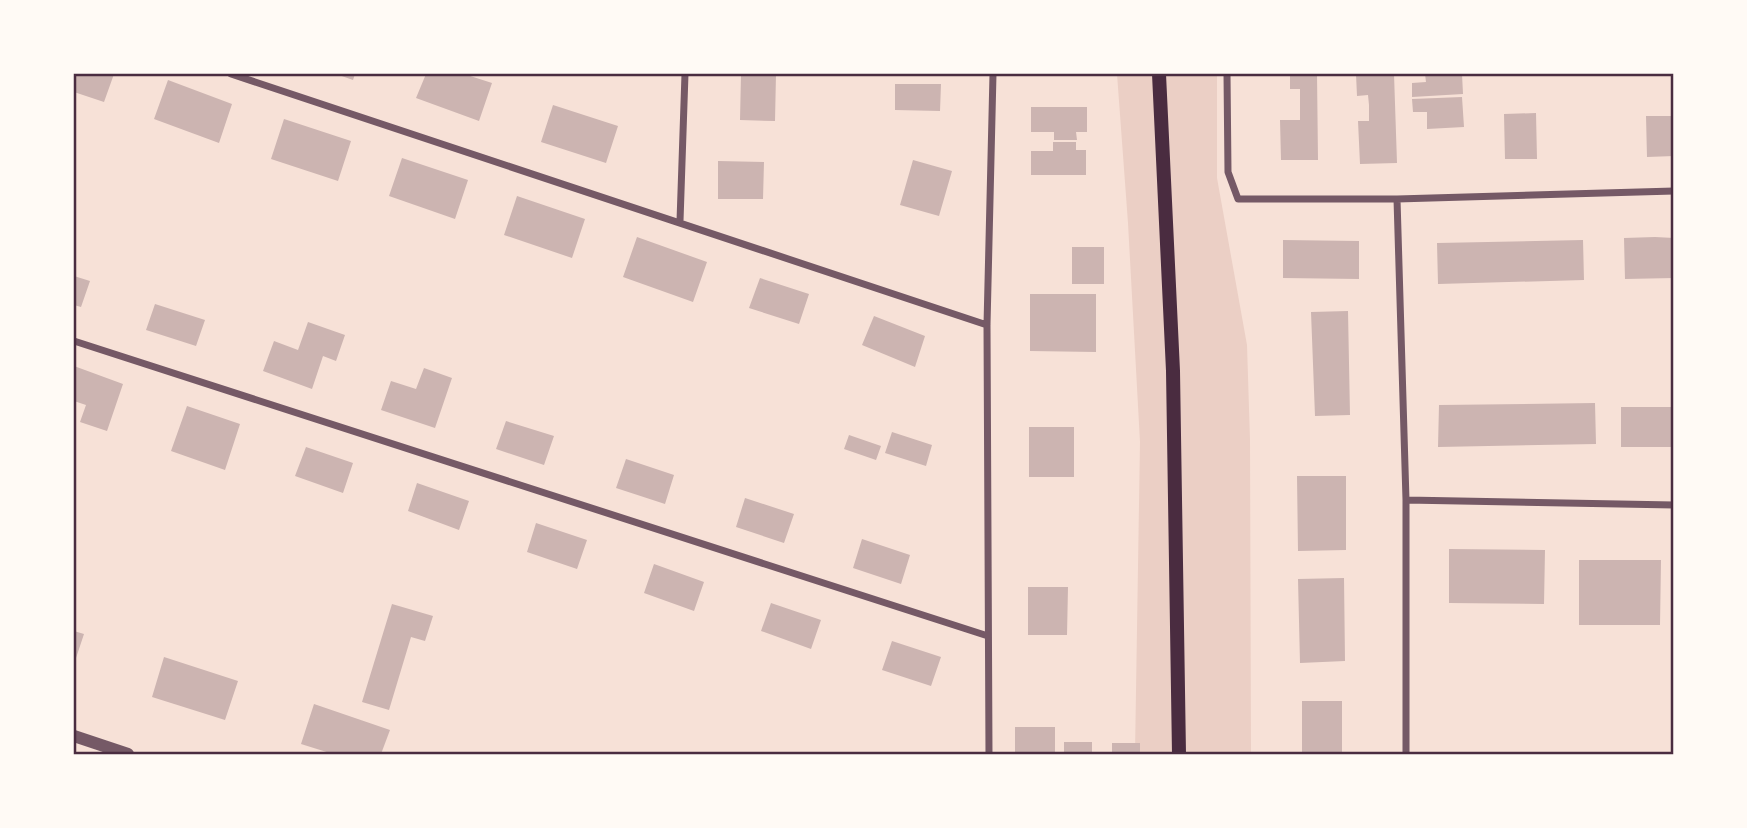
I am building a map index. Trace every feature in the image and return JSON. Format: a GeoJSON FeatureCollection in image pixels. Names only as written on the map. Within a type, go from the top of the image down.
{"type":"FeatureCollection","features":[{"type":"Feature","properties":{"kind":"main road"},"geometry":{"type":"LineString","coordinates":[[1159,74],[1173,371],[1179,754]]}},
{"type":"Feature","properties":{"kind":"street"},"geometry":{"type":"LineString","coordinates":[[231,74],[987,325]]}},
{"type":"Feature","properties":{"kind":"street"},"geometry":{"type":"LineString","coordinates":[[680,221],[685,74]]}},
{"type":"Feature","properties":{"kind":"street"},"geometry":{"type":"LineString","coordinates":[[989,754],[987,325],[993,74]]}},
{"type":"Feature","properties":{"kind":"street"},"geometry":{"type":"LineString","coordinates":[[1227,74],[1228,172],[1238,199],[1397,199],[1674,191]]}},
{"type":"Feature","properties":{"kind":"street"},"geometry":{"type":"LineString","coordinates":[[1397,199],[1406,500],[1406,754]]}},
{"type":"Feature","properties":{"kind":"street"},"geometry":{"type":"LineString","coordinates":[[74,341],[988,636]]}},
{"type":"Feature","properties":{"kind":"street"},"geometry":{"type":"LineString","coordinates":[[1406,500],[1674,505]]}},
{"type":"Feature","properties":{"kind":"street"},"geometry":{"type":"LineString","coordinates":[[74,736],[128,754]]}},
{"type":"Feature","properties":{"kind":"shaded area"},"geometry":{"type":"Polygon","coordinates":[[[1117,74],[1217,74],[1217,178],[1247,345],[1251,754],[1135,754],[1140,442],[1117,74]]]}},
{"type":"Feature","properties":{"kind":"building"},"geometry":{"type":"Polygon","coordinates":[[[74,74],[114,74],[104,102],[74,92],[74,74]]]}},
{"type":"Feature","properties":{"kind":"building"},"geometry":{"type":"Polygon","coordinates":[[[336,74],[355,74],[353,80],[336,74]]]}},
{"type":"Feature","properties":{"kind":"building"},"geometry":{"type":"Polygon","coordinates":[[[426,74],[464,74],[492,83],[479,121],[416,98],[426,74]]]}},
{"type":"Feature","properties":{"kind":"building"},"geometry":{"type":"Polygon","coordinates":[[[741,74],[776,74],[775,121],[740,120],[741,74]]]}},
{"type":"Feature","properties":{"kind":"building"},"geometry":{"type":"Polygon","coordinates":[[[1290,74],[1317,74],[1318,160],[1281,160],[1280,120],[1300,120],[1300,89],[1290,89],[1290,74]]]}},
{"type":"Feature","properties":{"kind":"building"},"geometry":{"type":"Polygon","coordinates":[[[1356,74],[1394,74],[1397,163],[1360,164],[1358,121],[1369,121],[1369,105],[1368,95],[1357,96],[1356,74]]]}},
{"type":"Feature","properties":{"kind":"building"},"geometry":{"type":"Polygon","coordinates":[[[1425,74],[1462,74],[1463,94],[1412,97],[1412,83],[1426,82],[1425,74]]]}},
{"type":"Feature","properties":{"kind":"building"},"geometry":{"type":"Polygon","coordinates":[[[1663,74],[1664,76],[1645,76],[1663,74]]]}},
{"type":"Feature","properties":{"kind":"building"},"geometry":{"type":"Polygon","coordinates":[[[168,80],[232,104],[219,143],[154,119],[168,80]]]}},
{"type":"Feature","properties":{"kind":"building"},"geometry":{"type":"Polygon","coordinates":[[[895,84],[941,84],[940,111],[895,110],[895,84]]]}},
{"type":"Feature","properties":{"kind":"building"},"geometry":{"type":"Polygon","coordinates":[[[1462,97],[1464,127],[1427,129],[1427,112],[1413,112],[1412,99],[1462,97]]]}},
{"type":"Feature","properties":{"kind":"building"},"geometry":{"type":"Polygon","coordinates":[[[553,105],[618,126],[606,163],[541,142],[553,105]]]}},
{"type":"Feature","properties":{"kind":"building"},"geometry":{"type":"Polygon","coordinates":[[[1031,107],[1087,107],[1087,132],[1076,132],[1077,140],[1054,140],[1054,132],[1031,132],[1031,107]]]}},
{"type":"Feature","properties":{"kind":"building"},"geometry":{"type":"Polygon","coordinates":[[[1536,113],[1537,159],[1505,159],[1504,114],[1536,113]]]}},
{"type":"Feature","properties":{"kind":"building"},"geometry":{"type":"Polygon","coordinates":[[[1646,116],[1674,116],[1674,156],[1647,157],[1646,116]]]}},
{"type":"Feature","properties":{"kind":"building"},"geometry":{"type":"Polygon","coordinates":[[[284,119],[351,141],[338,181],[271,159],[284,119]]]}},
{"type":"Feature","properties":{"kind":"building"},"geometry":{"type":"Polygon","coordinates":[[[1053,142],[1076,142],[1076,150],[1086,150],[1086,175],[1031,175],[1031,151],[1053,151],[1053,142]]]}},
{"type":"Feature","properties":{"kind":"building"},"geometry":{"type":"Polygon","coordinates":[[[402,158],[468,180],[455,219],[389,196],[402,158]]]}},
{"type":"Feature","properties":{"kind":"building"},"geometry":{"type":"Polygon","coordinates":[[[913,160],[952,171],[939,216],[900,205],[913,160]]]}},
{"type":"Feature","properties":{"kind":"building"},"geometry":{"type":"Polygon","coordinates":[[[718,161],[764,162],[763,199],[718,199],[718,161]]]}},
{"type":"Feature","properties":{"kind":"building"},"geometry":{"type":"Polygon","coordinates":[[[517,196],[585,219],[572,258],[504,235],[517,196]]]}},
{"type":"Feature","properties":{"kind":"building"},"geometry":{"type":"Polygon","coordinates":[[[637,237],[707,262],[693,302],[623,277],[637,237]]]}},
{"type":"Feature","properties":{"kind":"building"},"geometry":{"type":"Polygon","coordinates":[[[1624,238],[1674,238],[1674,278],[1625,279],[1624,238]]]}},
{"type":"Feature","properties":{"kind":"building"},"geometry":{"type":"Polygon","coordinates":[[[1283,240],[1359,241],[1359,279],[1283,278],[1283,240]]]}},
{"type":"Feature","properties":{"kind":"building"},"geometry":{"type":"Polygon","coordinates":[[[1583,240],[1584,280],[1438,284],[1437,243],[1583,240]]]}},
{"type":"Feature","properties":{"kind":"building"},"geometry":{"type":"Polygon","coordinates":[[[1072,247],[1104,247],[1104,284],[1072,284],[1072,247]]]}},
{"type":"Feature","properties":{"kind":"building"},"geometry":{"type":"Polygon","coordinates":[[[74,276],[90,281],[81,307],[74,305],[74,276]]]}},
{"type":"Feature","properties":{"kind":"building"},"geometry":{"type":"Polygon","coordinates":[[[760,278],[809,294],[799,324],[749,308],[760,278]]]}},
{"type":"Feature","properties":{"kind":"building"},"geometry":{"type":"Polygon","coordinates":[[[1030,294],[1096,294],[1096,352],[1030,351],[1030,294]]]}},
{"type":"Feature","properties":{"kind":"building"},"geometry":{"type":"Polygon","coordinates":[[[155,304],[205,320],[196,346],[146,330],[155,304]]]}},
{"type":"Feature","properties":{"kind":"building"},"geometry":{"type":"Polygon","coordinates":[[[1348,311],[1350,415],[1315,416],[1311,312],[1348,311]]]}},
{"type":"Feature","properties":{"kind":"building"},"geometry":{"type":"Polygon","coordinates":[[[874,316],[925,336],[915,367],[862,345],[874,316]]]}},
{"type":"Feature","properties":{"kind":"building"},"geometry":{"type":"Polygon","coordinates":[[[308,322],[345,335],[336,361],[323,356],[312,389],[263,371],[274,341],[298,350],[308,322]]]}},
{"type":"Feature","properties":{"kind":"building"},"geometry":{"type":"Polygon","coordinates":[[[74,366],[123,384],[107,431],[80,422],[86,405],[74,401],[74,366]]]}},
{"type":"Feature","properties":{"kind":"building"},"geometry":{"type":"Polygon","coordinates":[[[424,368],[452,378],[435,428],[381,410],[391,381],[416,389],[424,368]]]}},
{"type":"Feature","properties":{"kind":"building"},"geometry":{"type":"Polygon","coordinates":[[[1595,403],[1596,444],[1438,447],[1439,405],[1595,403]]]}},
{"type":"Feature","properties":{"kind":"building"},"geometry":{"type":"Polygon","coordinates":[[[187,406],[240,424],[225,470],[171,451],[187,406]]]}},
{"type":"Feature","properties":{"kind":"building"},"geometry":{"type":"Polygon","coordinates":[[[1621,407],[1674,407],[1674,447],[1621,447],[1621,407]]]}},
{"type":"Feature","properties":{"kind":"building"},"geometry":{"type":"Polygon","coordinates":[[[506,421],[554,436],[544,465],[496,449],[506,421]]]}},
{"type":"Feature","properties":{"kind":"building"},"geometry":{"type":"Polygon","coordinates":[[[1029,427],[1074,427],[1074,477],[1029,477],[1029,427]]]}},
{"type":"Feature","properties":{"kind":"building"},"geometry":{"type":"Polygon","coordinates":[[[892,432],[932,445],[926,466],[885,453],[892,432]]]}},
{"type":"Feature","properties":{"kind":"building"},"geometry":{"type":"Polygon","coordinates":[[[849,435],[881,446],[876,460],[844,449],[849,435]]]}},
{"type":"Feature","properties":{"kind":"building"},"geometry":{"type":"Polygon","coordinates":[[[306,447],[353,463],[343,493],[295,476],[306,447]]]}},
{"type":"Feature","properties":{"kind":"building"},"geometry":{"type":"Polygon","coordinates":[[[626,459],[674,475],[665,504],[616,488],[626,459]]]}},
{"type":"Feature","properties":{"kind":"building"},"geometry":{"type":"Polygon","coordinates":[[[1297,476],[1346,476],[1346,550],[1298,551],[1297,476]]]}},
{"type":"Feature","properties":{"kind":"building"},"geometry":{"type":"Polygon","coordinates":[[[417,483],[469,501],[459,530],[408,511],[417,483]]]}},
{"type":"Feature","properties":{"kind":"building"},"geometry":{"type":"Polygon","coordinates":[[[745,498],[794,514],[784,543],[736,527],[745,498]]]}},
{"type":"Feature","properties":{"kind":"building"},"geometry":{"type":"Polygon","coordinates":[[[536,523],[587,540],[577,569],[527,552],[536,523]]]}},
{"type":"Feature","properties":{"kind":"building"},"geometry":{"type":"Polygon","coordinates":[[[862,539],[910,555],[901,584],[853,568],[862,539]]]}},
{"type":"Feature","properties":{"kind":"building"},"geometry":{"type":"Polygon","coordinates":[[[1449,549],[1545,550],[1544,604],[1449,603],[1449,549]]]}},
{"type":"Feature","properties":{"kind":"building"},"geometry":{"type":"Polygon","coordinates":[[[1579,560],[1661,560],[1660,625],[1579,625],[1579,560]]]}},
{"type":"Feature","properties":{"kind":"building"},"geometry":{"type":"Polygon","coordinates":[[[654,564],[704,582],[694,611],[644,593],[654,564]]]}},
{"type":"Feature","properties":{"kind":"building"},"geometry":{"type":"Polygon","coordinates":[[[1344,578],[1345,661],[1300,663],[1298,579],[1344,578]]]}},
{"type":"Feature","properties":{"kind":"building"},"geometry":{"type":"Polygon","coordinates":[[[1028,587],[1068,587],[1067,635],[1028,635],[1028,587]]]}},
{"type":"Feature","properties":{"kind":"building"},"geometry":{"type":"Polygon","coordinates":[[[771,603],[821,620],[811,649],[761,631],[771,603]]]}},
{"type":"Feature","properties":{"kind":"building"},"geometry":{"type":"Polygon","coordinates":[[[392,604],[433,616],[425,641],[411,637],[389,710],[362,702],[392,604]]]}},
{"type":"Feature","properties":{"kind":"building"},"geometry":{"type":"Polygon","coordinates":[[[74,631],[84,634],[74,664],[74,631]]]}},
{"type":"Feature","properties":{"kind":"building"},"geometry":{"type":"Polygon","coordinates":[[[892,641],[941,657],[931,686],[882,670],[892,641]]]}},
{"type":"Feature","properties":{"kind":"building"},"geometry":{"type":"Polygon","coordinates":[[[164,657],[238,681],[225,720],[152,697],[164,657]]]}},
{"type":"Feature","properties":{"kind":"building"},"geometry":{"type":"Polygon","coordinates":[[[1302,701],[1342,701],[1342,754],[1302,754],[1302,701]]]}},
{"type":"Feature","properties":{"kind":"building"},"geometry":{"type":"Polygon","coordinates":[[[314,704],[390,730],[381,754],[333,754],[301,744],[314,704]]]}},
{"type":"Feature","properties":{"kind":"building"},"geometry":{"type":"Polygon","coordinates":[[[1015,727],[1055,727],[1055,754],[1015,754],[1015,727]]]}},
{"type":"Feature","properties":{"kind":"building"},"geometry":{"type":"Polygon","coordinates":[[[1064,742],[1092,742],[1092,754],[1064,754],[1064,742]]]}},
{"type":"Feature","properties":{"kind":"building"},"geometry":{"type":"Polygon","coordinates":[[[1112,743],[1140,743],[1140,754],[1112,754],[1112,743]]]}}]}
